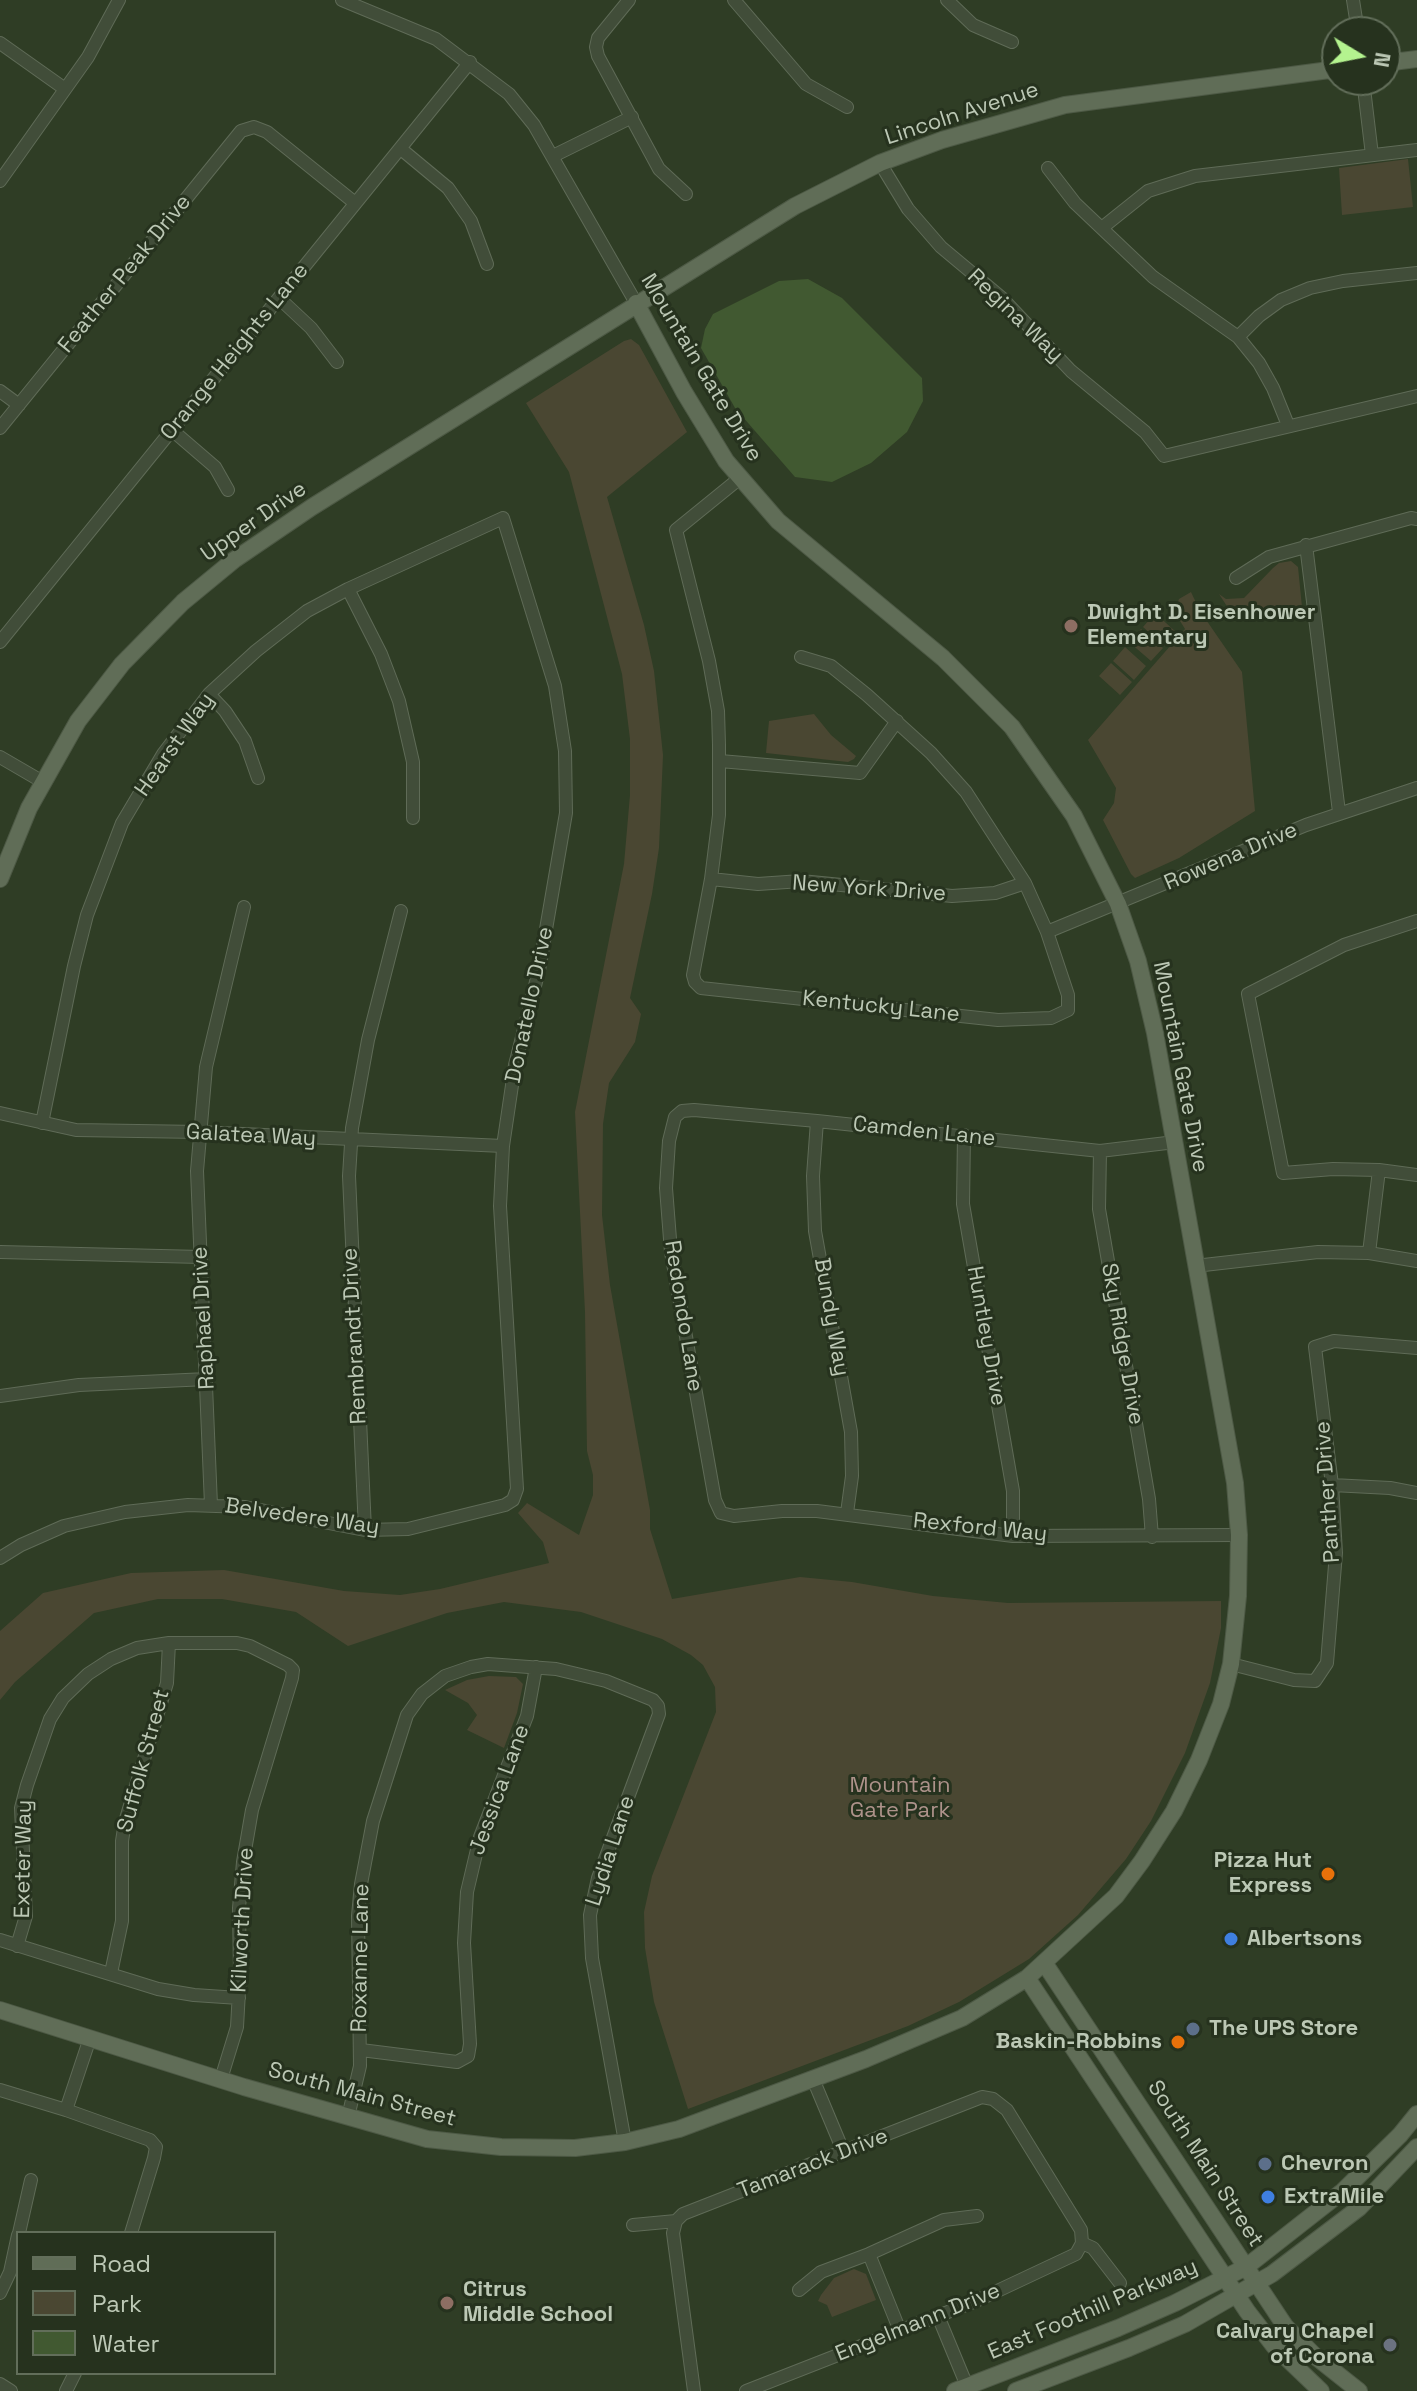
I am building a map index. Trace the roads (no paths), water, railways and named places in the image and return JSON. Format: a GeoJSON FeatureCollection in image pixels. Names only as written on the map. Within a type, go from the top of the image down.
{"type":"FeatureCollection","features":[{"type":"Feature","properties":{"kind":"main road","name":"Lincoln Avenue"},"geometry":{"type":"LineString","coordinates":[[636,303],[795,206],[880,163],[970,130],[1065,105],[1321,71]]}},
{"type":"Feature","properties":{"kind":"main road","name":"Mountain Gate Drive"},"geometry":{"type":"LineString","coordinates":[[636,303],[726,461],[778,521],[943,658],[1012,727],[1074,816],[1118,904],[1138,961],[1155,1033],[1235,1483],[1239,1535],[1238,1596],[1231,1664],[1221,1704],[1199,1760],[1167,1823],[1116,1896],[1045,1964]]}},
{"type":"Feature","properties":{"kind":"main road","name":"Upper Drive"},"geometry":{"type":"LineString","coordinates":[[0,879],[13,843],[43,782],[78,721],[122,664],[183,602],[234,560],[312,507],[636,303]]}},
{"type":"Feature","properties":{"kind":"main road","name":"South Main Street"},"geometry":{"type":"LineString","coordinates":[[0,2010],[427,2139],[544,2149],[625,2142],[679,2129],[866,2059],[962,2018],[1045,1964],[1285,2326],[1316,2357],[1359,2391]]}},
{"type":"Feature","properties":{"kind":"main road","name":"South Main Street"},"geometry":{"type":"LineString","coordinates":[[1027,1978],[1236,2295],[1274,2346],[1321,2391]]}},
{"type":"Feature","properties":{"kind":"main road"},"geometry":{"type":"LineString","coordinates":[[1097,2083],[1113,2090],[1127,2113],[1134,2115],[1142,2108]]}},
{"type":"Feature","properties":{"kind":"main road","name":"East Foothill Parkway"},"geometry":{"type":"LineString","coordinates":[[963,2389],[1118,2328],[1246,2267],[1343,2191],[1417,2114]]}},
{"type":"Feature","properties":{"kind":"main road","name":"East Foothill Parkway"},"geometry":{"type":"LineString","coordinates":[[1016,2391],[1185,2324],[1256,2283],[1316,2243],[1359,2208],[1417,2147]]}},
{"type":"Feature","properties":{"kind":"street"},"geometry":{"type":"LineString","coordinates":[[0,181],[88,57],[119,0]]}},
{"type":"Feature","properties":{"kind":"street","name":"Mountain Gate Drive"},"geometry":{"type":"LineString","coordinates":[[342,0],[436,39],[509,94],[534,125],[553,156],[636,303]]}},
{"type":"Feature","properties":{"kind":"street"},"geometry":{"type":"LineString","coordinates":[[629,0],[598,38],[598,56],[659,169],[686,194]]}},
{"type":"Feature","properties":{"kind":"street"},"geometry":{"type":"LineString","coordinates":[[734,0],[806,84],[847,107]]}},
{"type":"Feature","properties":{"kind":"street"},"geometry":{"type":"LineString","coordinates":[[947,0],[973,25],[1012,42]]}},
{"type":"Feature","properties":{"kind":"street"},"geometry":{"type":"LineString","coordinates":[[0,43],[65,89]]}},
{"type":"Feature","properties":{"kind":"street","name":"Orange Heights Lane"},"geometry":{"type":"LineString","coordinates":[[0,642],[470,62]]}},
{"type":"Feature","properties":{"kind":"street"},"geometry":{"type":"LineString","coordinates":[[1365,96],[1372,155]]}},
{"type":"Feature","properties":{"kind":"street"},"geometry":{"type":"LineString","coordinates":[[553,156],[632,117]]}},
{"type":"Feature","properties":{"kind":"street","name":"Feather Peak Drive"},"geometry":{"type":"LineString","coordinates":[[0,428],[241,131],[254,127],[267,132],[355,203]]}},
{"type":"Feature","properties":{"kind":"street"},"geometry":{"type":"LineString","coordinates":[[401,149],[448,188],[471,221],[487,264]]}},
{"type":"Feature","properties":{"kind":"street"},"geometry":{"type":"LineString","coordinates":[[1103,227],[1148,191],[1185,178],[1417,150]]}},
{"type":"Feature","properties":{"kind":"street","name":"Regina Way"},"geometry":{"type":"LineString","coordinates":[[880,163],[908,209],[941,247],[1002,298],[1071,371],[1145,432],[1164,456],[1288,425]]}},
{"type":"Feature","properties":{"kind":"street"},"geometry":{"type":"LineString","coordinates":[[1048,168],[1075,203],[1153,277],[1238,337],[1259,363],[1288,425],[1417,396]]}},
{"type":"Feature","properties":{"kind":"street"},"geometry":{"type":"LineString","coordinates":[[1238,337],[1281,300],[1310,288],[1417,273]]}},
{"type":"Feature","properties":{"kind":"street"},"geometry":{"type":"LineString","coordinates":[[280,299],[311,328],[337,362]]}},
{"type":"Feature","properties":{"kind":"street"},"geometry":{"type":"LineString","coordinates":[[0,391],[19,405]]}},
{"type":"Feature","properties":{"kind":"street"},"geometry":{"type":"LineString","coordinates":[[172,430],[215,467],[228,490]]}},
{"type":"Feature","properties":{"kind":"street"},"geometry":{"type":"LineString","coordinates":[[711,879],[719,815],[718,711],[709,661],[676,530],[740,478]]}},
{"type":"Feature","properties":{"kind":"street","name":"Hearst Way"},"geometry":{"type":"LineString","coordinates":[[42,1123],[87,915],[117,836],[163,754],[209,694],[256,651],[307,611],[503,518]]}},
{"type":"Feature","properties":{"kind":"street","name":"Donatello Drive"},"geometry":{"type":"LineString","coordinates":[[503,518],[555,686],[565,751],[566,813],[539,970],[515,1065],[503,1146],[500,1206],[517,1489],[513,1500]]}},
{"type":"Feature","properties":{"kind":"street"},"geometry":{"type":"LineString","coordinates":[[1236,578],[1269,557],[1411,518],[1417,519]]}},
{"type":"Feature","properties":{"kind":"street"},"geometry":{"type":"LineString","coordinates":[[1306,545],[1339,812]]}},
{"type":"Feature","properties":{"kind":"street"},"geometry":{"type":"LineString","coordinates":[[348,589],[381,654],[399,701],[413,762],[413,818]]}},
{"type":"Feature","properties":{"kind":"street"},"geometry":{"type":"LineString","coordinates":[[801,657],[831,666],[897,721],[966,792],[1025,883],[1047,932]]}},
{"type":"Feature","properties":{"kind":"street"},"geometry":{"type":"LineString","coordinates":[[209,694],[245,741],[258,778]]}},
{"type":"Feature","properties":{"kind":"street"},"geometry":{"type":"LineString","coordinates":[[720,761],[860,773],[897,721]]}},
{"type":"Feature","properties":{"kind":"street"},"geometry":{"type":"LineString","coordinates":[[0,757],[43,782]]}},
{"type":"Feature","properties":{"kind":"street","name":"Rowena Drive"},"geometry":{"type":"LineString","coordinates":[[1047,932],[1339,812],[1417,788]]}},
{"type":"Feature","properties":{"kind":"street","name":"New York Drive"},"geometry":{"type":"LineString","coordinates":[[711,879],[758,884],[822,883],[952,896],[995,893],[1025,883]]}},
{"type":"Feature","properties":{"kind":"street","name":"Kentucky Lane"},"geometry":{"type":"LineString","coordinates":[[711,879],[693,975],[701,988],[998,1020],[1051,1018],[1068,1010],[1068,995],[1047,932]]}},
{"type":"Feature","properties":{"kind":"street","name":"Raphael Drive"},"geometry":{"type":"LineString","coordinates":[[211,1505],[197,1171],[199,1132],[206,1067],[244,907]]}},
{"type":"Feature","properties":{"kind":"street","name":"Rembrandt Drive"},"geometry":{"type":"LineString","coordinates":[[365,1530],[351,1260],[351,1141],[368,1040],[401,911]]}},
{"type":"Feature","properties":{"kind":"street"},"geometry":{"type":"LineString","coordinates":[[1417,921],[1344,945],[1248,994],[1283,1173],[1333,1169],[1417,1175]]}},
{"type":"Feature","properties":{"kind":"street","name":"Camden Lane"},"geometry":{"type":"LineString","coordinates":[[675,1117],[682,1111],[694,1110],[1100,1151],[1175,1142]]}},
{"type":"Feature","properties":{"kind":"street","name":"Galatea Way"},"geometry":{"type":"LineString","coordinates":[[0,1113],[76,1130],[199,1132],[503,1146]]}},
{"type":"Feature","properties":{"kind":"street","name":"Redondo Lane"},"geometry":{"type":"LineString","coordinates":[[675,1117],[669,1141],[666,1188],[671,1252],[715,1500],[721,1513]]}},
{"type":"Feature","properties":{"kind":"street","name":"Bundy Way"},"geometry":{"type":"LineString","coordinates":[[817,1121],[813,1176],[815,1231],[851,1432],[852,1476],[847,1513]]}},
{"type":"Feature","properties":{"kind":"street","name":"Huntley Drive"},"geometry":{"type":"LineString","coordinates":[[964,1135],[963,1204],[1013,1491],[1013,1536]]}},
{"type":"Feature","properties":{"kind":"street","name":"Sky Ridge Drive"},"geometry":{"type":"LineString","coordinates":[[1100,1151],[1099,1209],[1149,1499],[1152,1537]]}},
{"type":"Feature","properties":{"kind":"street"},"geometry":{"type":"LineString","coordinates":[[1369,1253],[1379,1170]]}},
{"type":"Feature","properties":{"kind":"street"},"geometry":{"type":"LineString","coordinates":[[0,1252],[201,1257]]}},
{"type":"Feature","properties":{"kind":"street"},"geometry":{"type":"LineString","coordinates":[[1195,1266],[1318,1252],[1369,1253],[1417,1261]]}},
{"type":"Feature","properties":{"kind":"street","name":"Panther Drive"},"geometry":{"type":"LineString","coordinates":[[1231,1664],[1294,1680],[1315,1681],[1327,1663],[1336,1553],[1332,1485],[1315,1347],[1334,1341],[1417,1348]]}},
{"type":"Feature","properties":{"kind":"street"},"geometry":{"type":"LineString","coordinates":[[0,1396],[79,1385],[207,1379]]}},
{"type":"Feature","properties":{"kind":"street"},"geometry":{"type":"LineString","coordinates":[[1332,1485],[1417,1493]]}},
{"type":"Feature","properties":{"kind":"street","name":"Belvedere Way"},"geometry":{"type":"LineString","coordinates":[[0,1558],[64,1526],[125,1512],[188,1505],[245,1507],[365,1530],[408,1529],[505,1505],[513,1500]]}},
{"type":"Feature","properties":{"kind":"street","name":"Rexford Way"},"geometry":{"type":"LineString","coordinates":[[721,1513],[734,1516],[782,1511],[847,1513],[1013,1536],[1239,1535]]}},
{"type":"Feature","properties":{"kind":"street","name":"Exeter Way"},"geometry":{"type":"LineString","coordinates":[[17,1946],[26,1916],[21,1808],[50,1719],[63,1698],[88,1674],[111,1659],[137,1648],[169,1643],[237,1643],[250,1646],[293,1670]]}},
{"type":"Feature","properties":{"kind":"street","name":"Suffolk Street"},"geometry":{"type":"LineString","coordinates":[[111,1973],[122,1921],[122,1841],[125,1822],[167,1683],[169,1643]]}},
{"type":"Feature","properties":{"kind":"street","name":"Roxanne Lane"},"geometry":{"type":"LineString","coordinates":[[348,2117],[358,2079],[361,2050],[358,1916],[366,1847],[407,1715],[422,1694],[445,1676],[488,1664],[536,1667]]}},
{"type":"Feature","properties":{"kind":"street","name":"Lydia Lane"},"geometry":{"type":"LineString","coordinates":[[536,1667],[579,1673],[606,1681],[653,1700],[658,1706],[659,1714],[598,1878],[590,1915],[592,1958],[625,2142]]}},
{"type":"Feature","properties":{"kind":"street","name":"Jessica Lane"},"geometry":{"type":"LineString","coordinates":[[361,2050],[457,2062],[468,2056],[470,2044],[464,1943],[467,1892],[480,1837],[527,1716],[536,1667]]}},
{"type":"Feature","properties":{"kind":"street","name":"Kilworth Drive"},"geometry":{"type":"LineString","coordinates":[[221,2079],[237,2027],[239,1908],[252,1810],[293,1670]]}},
{"type":"Feature","properties":{"kind":"street"},"geometry":{"type":"LineString","coordinates":[[0,1940],[158,1989],[239,1998]]}},
{"type":"Feature","properties":{"kind":"street"},"geometry":{"type":"LineString","coordinates":[[66,2110],[90,2038]]}},
{"type":"Feature","properties":{"kind":"street"},"geometry":{"type":"LineString","coordinates":[[813,2079],[844,2153]]}},
{"type":"Feature","properties":{"kind":"street"},"geometry":{"type":"LineString","coordinates":[[0,2090],[150,2140],[156,2147],[132,2231]]}},
{"type":"Feature","properties":{"kind":"street","name":"Tamarack Drive"},"geometry":{"type":"LineString","coordinates":[[633,2225],[676,2221],[683,2214],[982,2097],[993,2099],[1007,2110],[1081,2230],[1082,2243]]}},
{"type":"Feature","properties":{"kind":"street"},"geometry":{"type":"LineString","coordinates":[[19,2231],[31,2180]]}},
{"type":"Feature","properties":{"kind":"street"},"geometry":{"type":"LineString","coordinates":[[799,2290],[821,2272],[944,2220],[977,2216]]}},
{"type":"Feature","properties":{"kind":"street"},"geometry":{"type":"LineString","coordinates":[[676,2221],[673,2233],[694,2391]]}},
{"type":"Feature","properties":{"kind":"street"},"geometry":{"type":"LineString","coordinates":[[1082,2243],[1093,2248],[1120,2283]]}},
{"type":"Feature","properties":{"kind":"street","name":"Engelmann Drive"},"geometry":{"type":"LineString","coordinates":[[746,2391],[976,2301],[1076,2254],[1082,2243]]}},
{"type":"Feature","properties":{"kind":"street"},"geometry":{"type":"LineString","coordinates":[[0,2293],[10,2272],[16,2244]]}},
{"type":"Feature","properties":{"kind":"street"},"geometry":{"type":"LineString","coordinates":[[869,2254],[900,2331]]}},
{"type":"Feature","properties":{"kind":"street"},"geometry":{"type":"LineString","coordinates":[[938,2316],[963,2389]]}},
{"type":"Feature","properties":{"kind":"street"},"geometry":{"type":"LineString","coordinates":[[0,2384],[11,2391]]}},
{"type":"Feature","properties":{"kind":"water"},"geometry":{"type":"Polygon","coordinates":[[[808,279],[842,298],[922,378],[923,401],[907,432],[871,463],[832,482],[795,477],[735,408],[701,348],[705,329],[713,314],[779,281],[808,279]]]}},
{"type":"Feature","properties":{"kind":"place","name":"Dwight D. Eisenhower Elementary"},"geometry":{"type":"Point","coordinates":[1071,626]}},
{"type":"Feature","properties":{"kind":"place","name":"Pizza Hut Express"},"geometry":{"type":"Point","coordinates":[1328,1874]}},
{"type":"Feature","properties":{"kind":"place","name":"Albertsons"},"geometry":{"type":"Point","coordinates":[1231,1939]}},
{"type":"Feature","properties":{"kind":"place","name":"The UPS Store"},"geometry":{"type":"Point","coordinates":[1193,2029]}},
{"type":"Feature","properties":{"kind":"place","name":"Baskin-Robbins"},"geometry":{"type":"Point","coordinates":[1178,2042]}},
{"type":"Feature","properties":{"kind":"place","name":"Chevron"},"geometry":{"type":"Point","coordinates":[1265,2164]}},
{"type":"Feature","properties":{"kind":"place","name":"ExtraMile"},"geometry":{"type":"Point","coordinates":[1268,2197]}},
{"type":"Feature","properties":{"kind":"place","name":"Citrus Middle School"},"geometry":{"type":"Point","coordinates":[447,2303]}},
{"type":"Feature","properties":{"kind":"place","name":"Calvary Chapel of Corona"},"geometry":{"type":"Point","coordinates":[1390,2345]}},
{"type":"Feature","properties":{"kind":"park label","name":"Mountain Gate Park"},"geometry":{"type":"Point","coordinates":[900,1798]}}]}
